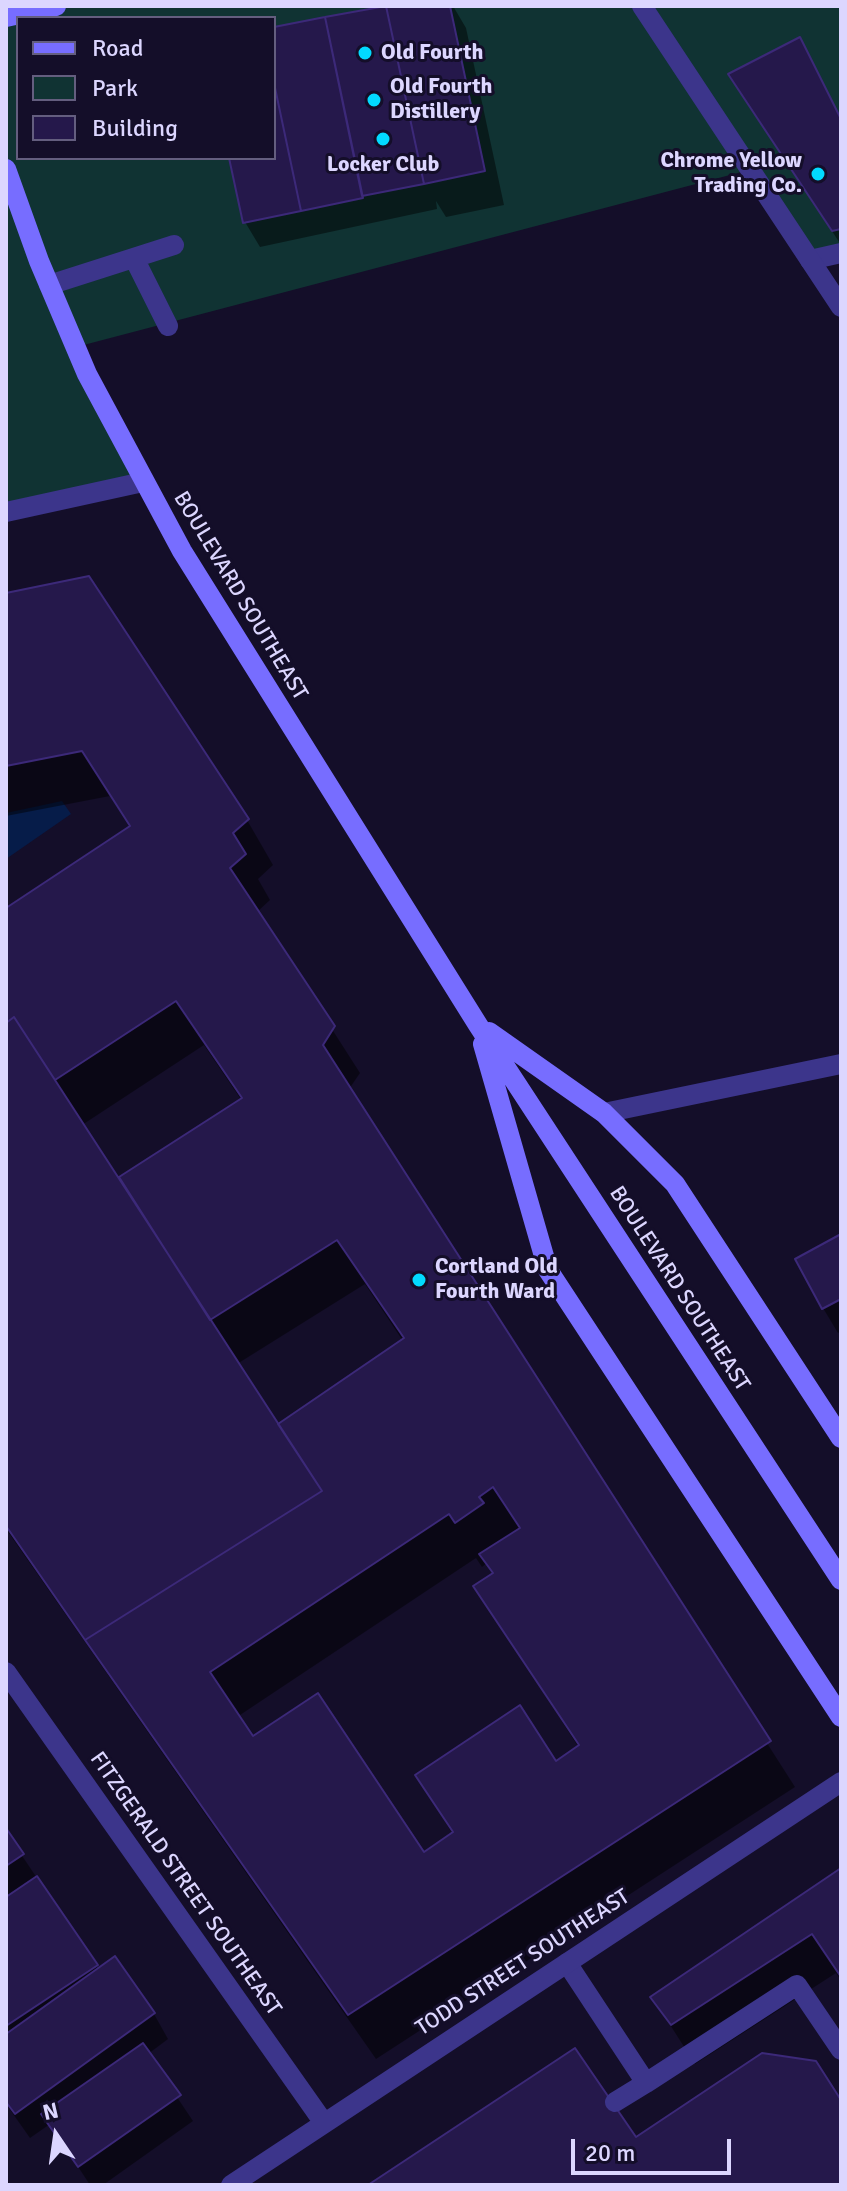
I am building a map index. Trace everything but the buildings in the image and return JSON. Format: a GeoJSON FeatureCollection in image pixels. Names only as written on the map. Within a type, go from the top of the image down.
{"type":"FeatureCollection","features":[{"type":"Feature","properties":{"kind":"main road"},"geometry":{"type":"LineString","coordinates":[[6,17],[56,6]]}},
{"type":"Feature","properties":{"kind":"main road","name":"BOULEVARD SOUTHEAST"},"geometry":{"type":"LineString","coordinates":[[6,169],[49,285],[87,374],[143,482],[478,1025],[841,1580]]}},
{"type":"Feature","properties":{"kind":"main road"},"geometry":{"type":"LineString","coordinates":[[478,1025],[548,1270],[841,1717]]}},
{"type":"Feature","properties":{"kind":"main road","name":"BOULEVARD SOUTHEAST"},"geometry":{"type":"LineString","coordinates":[[478,1025],[604,1113],[675,1184],[841,1438]]}},
{"type":"Feature","properties":{"kind":"street"},"geometry":{"type":"LineString","coordinates":[[642,6],[841,307]]}},
{"type":"Feature","properties":{"kind":"street"},"geometry":{"type":"LineString","coordinates":[[49,285],[174,245]]}},
{"type":"Feature","properties":{"kind":"street"},"geometry":{"type":"LineString","coordinates":[[810,260],[841,253]]}},
{"type":"Feature","properties":{"kind":"street"},"geometry":{"type":"LineString","coordinates":[[134,258],[168,326]]}},
{"type":"Feature","properties":{"kind":"street"},"geometry":{"type":"LineString","coordinates":[[6,512],[143,482]]}},
{"type":"Feature","properties":{"kind":"street"},"geometry":{"type":"LineString","coordinates":[[604,1113],[841,1064]]}},
{"type":"Feature","properties":{"kind":"street","name":"FITZGERALD STREET SOUTHEAST"},"geometry":{"type":"LineString","coordinates":[[6,1672],[324,2123]]}},
{"type":"Feature","properties":{"kind":"street","name":"TODD STREET SOUTHEAST"},"geometry":{"type":"LineString","coordinates":[[231,2185],[841,1782]]}},
{"type":"Feature","properties":{"kind":"street"},"geometry":{"type":"LineString","coordinates":[[567,1963],[646,2083]]}},
{"type":"Feature","properties":{"kind":"street"},"geometry":{"type":"LineString","coordinates":[[615,2102],[797,1985],[841,2050]]}},
{"type":"Feature","properties":{"kind":"green space"},"geometry":{"type":"Polygon","coordinates":[[[6,6],[841,6],[841,253],[810,260],[749,170],[76,347],[143,482],[6,510],[6,6]]]}},
{"type":"Feature","properties":{"kind":"water"},"geometry":{"type":"Polygon","coordinates":[[[62,801],[71,814],[6,859],[6,813],[62,801]]]}},
{"type":"Feature","properties":{"kind":"place","name":"Old Fourth"},"geometry":{"type":"Point","coordinates":[365,53]}},
{"type":"Feature","properties":{"kind":"place","name":"Old Fourth Distillery"},"geometry":{"type":"Point","coordinates":[374,100]}},
{"type":"Feature","properties":{"kind":"place","name":"Locker Club"},"geometry":{"type":"Point","coordinates":[383,139]}},
{"type":"Feature","properties":{"kind":"place","name":"Chrome Yellow Trading Co."},"geometry":{"type":"Point","coordinates":[818,174]}},
{"type":"Feature","properties":{"kind":"place","name":"Cortland Old Fourth Ward"},"geometry":{"type":"Point","coordinates":[419,1280]}}]}
